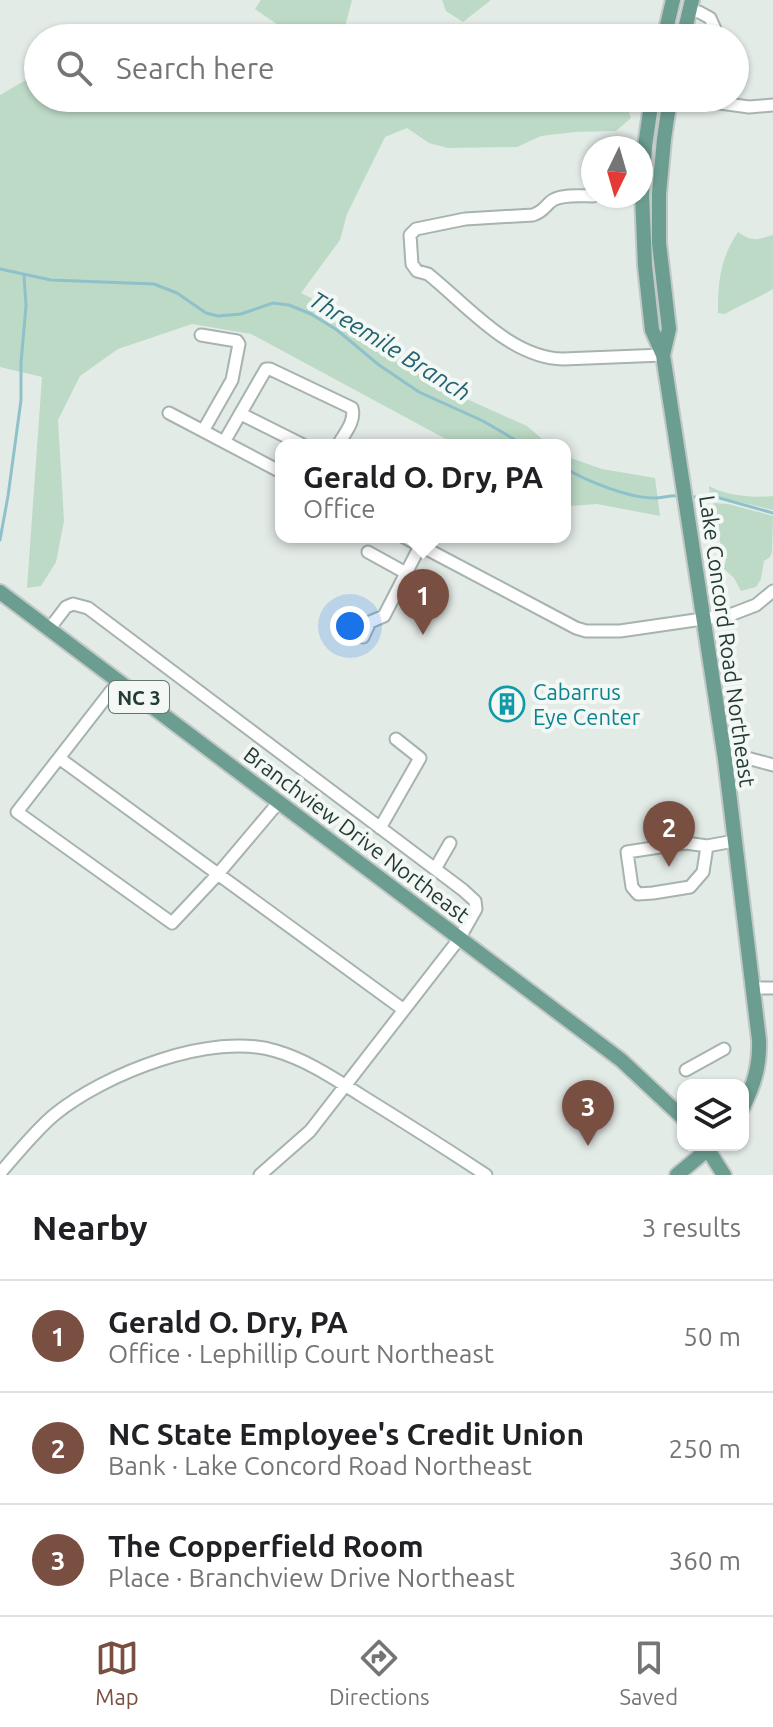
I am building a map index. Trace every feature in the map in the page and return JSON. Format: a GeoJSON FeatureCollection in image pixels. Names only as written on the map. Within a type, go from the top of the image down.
{"type":"FeatureCollection","features":[{"type":"Feature","properties":{"kind":"main road"},"geometry":{"type":"LineString","coordinates":[[667,24],[673,0]]}},
{"type":"Feature","properties":{"kind":"main road","name":"Lake Concord Road Northeast"},"geometry":{"type":"LineString","coordinates":[[646,136],[650,112]]}},
{"type":"Feature","properties":{"kind":"main road","name":"Lake Concord Road Northeast"},"geometry":{"type":"LineString","coordinates":[[663,355],[669,329],[659,243],[659,194],[668,112]]}},
{"type":"Feature","properties":{"kind":"main road","name":"Lake Concord Road Northeast"},"geometry":{"type":"LineString","coordinates":[[642,208],[652,330],[663,355],[690,526],[725,759],[753,988],[760,1053],[749,1093]]}},
{"type":"Feature","properties":{"kind":"main road","name":"Branchview Drive Northeast"},"geometry":{"type":"LineString","coordinates":[[0,592],[621,1060],[677,1112]]}},
{"type":"Feature","properties":{"kind":"main road"},"geometry":{"type":"LineString","coordinates":[[677,1175],[703,1151]]}},
{"type":"Feature","properties":{"kind":"main road"},"geometry":{"type":"LineString","coordinates":[[712,1151],[724,1175]]}},
{"type":"Feature","properties":{"kind":"street"},"geometry":{"type":"LineString","coordinates":[[691,5],[710,18],[713,24]]}},
{"type":"Feature","properties":{"kind":"street"},"geometry":{"type":"LineString","coordinates":[[749,107],[773,105]]}},
{"type":"Feature","properties":{"kind":"street"},"geometry":{"type":"LineString","coordinates":[[581,196],[552,200],[542,212],[533,215],[465,219],[416,229],[410,235],[412,264],[417,271],[428,274],[497,334],[538,356],[563,359],[663,355]]}},
{"type":"Feature","properties":{"kind":"street"},"geometry":{"type":"LineString","coordinates":[[201,335],[237,341],[239,344],[232,380],[203,431]]}},
{"type":"Feature","properties":{"kind":"street"},"geometry":{"type":"LineString","coordinates":[[224,442],[266,369],[276,370],[352,408],[352,421],[342,439]]}},
{"type":"Feature","properties":{"kind":"street"},"geometry":{"type":"LineString","coordinates":[[169,413],[275,469]]}},
{"type":"Feature","properties":{"kind":"street"},"geometry":{"type":"LineString","coordinates":[[241,414],[291,439]]}},
{"type":"Feature","properties":{"kind":"street"},"geometry":{"type":"LineString","coordinates":[[415,543],[586,631],[620,631],[739,613],[756,605],[773,591]]}},
{"type":"Feature","properties":{"kind":"street"},"geometry":{"type":"LineString","coordinates":[[363,637],[370,622],[384,616],[420,546]]}},
{"type":"Feature","properties":{"kind":"street"},"geometry":{"type":"LineString","coordinates":[[368,552],[406,573]]}},
{"type":"Feature","properties":{"kind":"street"},"geometry":{"type":"LineString","coordinates":[[50,628],[66,607],[73,604],[88,608],[475,901],[476,909],[459,939],[310,1131],[260,1175]]}},
{"type":"Feature","properties":{"kind":"street"},"geometry":{"type":"LineString","coordinates":[[118,682],[17,812],[172,923],[278,803]]}},
{"type":"Feature","properties":{"kind":"street"},"geometry":{"type":"LineString","coordinates":[[380,828],[420,758],[396,739]]}},
{"type":"Feature","properties":{"kind":"street"},"geometry":{"type":"LineString","coordinates":[[59,758],[404,1010]]}},
{"type":"Feature","properties":{"kind":"street"},"geometry":{"type":"LineString","coordinates":[[725,759],[747,758],[773,765]]}},
{"type":"Feature","properties":{"kind":"street"},"geometry":{"type":"LineString","coordinates":[[707,846],[703,872],[690,887],[638,894],[632,887],[627,852],[686,843],[707,846],[734,841]]}},
{"type":"Feature","properties":{"kind":"street"},"geometry":{"type":"LineString","coordinates":[[435,869],[450,843]]}},
{"type":"Feature","properties":{"kind":"street"},"geometry":{"type":"LineString","coordinates":[[753,988],[773,988]]}},
{"type":"Feature","properties":{"kind":"street"},"geometry":{"type":"LineString","coordinates":[[1,1169],[53,1116],[119,1075],[203,1049],[227,1046],[273,1049],[299,1058],[486,1175]]}},
{"type":"Feature","properties":{"kind":"street"},"geometry":{"type":"LineString","coordinates":[[686,1070],[724,1049]]}},
{"type":"Feature","properties":{"kind":"green space"},"geometry":{"type":"Polygon","coordinates":[[[261,0],[352,0],[346,24],[277,24],[255,9],[261,0]]]}},
{"type":"Feature","properties":{"kind":"green space"},"geometry":{"type":"Polygon","coordinates":[[[442,0],[491,0],[463,22],[446,11],[442,0]]]}},
{"type":"Feature","properties":{"kind":"green space"},"geometry":{"type":"Polygon","coordinates":[[[24,81],[24,112],[629,112],[631,118],[616,131],[541,136],[517,147],[448,148],[429,143],[407,128],[385,137],[347,214],[340,240],[301,293],[337,311],[406,365],[451,392],[527,426],[542,439],[446,439],[251,334],[192,324],[118,349],[80,376],[58,420],[64,521],[56,562],[41,586],[27,588],[42,377],[0,367],[0,95],[24,81]]]}},
{"type":"Feature","properties":{"kind":"green space"},"geometry":{"type":"Polygon","coordinates":[[[738,232],[755,239],[773,235],[773,289],[725,314],[718,313],[721,271],[738,232]]]}},
{"type":"Feature","properties":{"kind":"green space"},"geometry":{"type":"Polygon","coordinates":[[[571,458],[602,469],[655,478],[660,516],[597,504],[571,506],[571,458]]]}},
{"type":"Feature","properties":{"kind":"green space"},"geometry":{"type":"Polygon","coordinates":[[[709,486],[740,496],[773,496],[773,510],[710,495],[709,486]]]}},
{"type":"Feature","properties":{"kind":"green space"},"geometry":{"type":"Polygon","coordinates":[[[714,503],[773,516],[772,552],[764,561],[761,579],[756,587],[741,591],[734,578],[723,568],[726,561],[711,516],[714,503]]]}},
{"type":"Feature","properties":{"kind":"waterway","name":"Threemile Branch"},"geometry":{"type":"LineString","coordinates":[[0,269],[51,280],[154,284],[177,293],[206,313],[218,316],[241,314],[273,303],[289,305],[337,330],[379,365],[419,392],[483,421],[514,439]]}},
{"type":"Feature","properties":{"kind":"waterway"},"geometry":{"type":"LineString","coordinates":[[0,540],[21,400],[26,306],[24,275]]}},
{"type":"Feature","properties":{"kind":"waterway","name":"Threemile Branch"},"geometry":{"type":"LineString","coordinates":[[571,471],[632,495],[654,498],[679,496]]}},
{"type":"Feature","properties":{"kind":"waterway","name":"Threemile Branch"},"geometry":{"type":"LineString","coordinates":[[690,497],[716,497],[773,513]]}},
{"type":"Feature","properties":{"kind":"place","name":"Gerald O. Dry, PA"},"geometry":{"type":"Point","coordinates":[423,635]}},
{"type":"Feature","properties":{"kind":"place","name":"Cabarrus Eye Center"},"geometry":{"type":"Point","coordinates":[507,704]}},
{"type":"Feature","properties":{"kind":"place","name":"NC State Employee's Credit Union"},"geometry":{"type":"Point","coordinates":[669,867]}},
{"type":"Feature","properties":{"kind":"place","name":"The Copperfield Room"},"geometry":{"type":"Point","coordinates":[588,1146]}}]}
